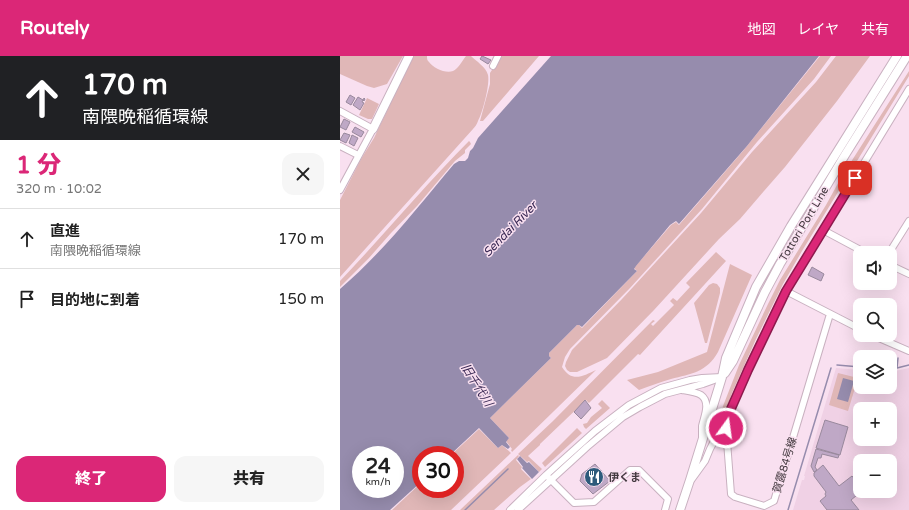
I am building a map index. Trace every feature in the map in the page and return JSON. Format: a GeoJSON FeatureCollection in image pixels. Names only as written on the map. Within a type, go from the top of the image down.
{"type":"FeatureCollection","features":[{"type":"Feature","properties":{"kind":"main road"},"geometry":{"type":"LineString","coordinates":[[373,129],[409,56]]}},
{"type":"Feature","properties":{"kind":"main road","name":"Tottori Port Line"},"geometry":{"type":"LineString","coordinates":[[680,510],[722,378],[726,358],[756,287],[791,226],[896,56]]}},
{"type":"Feature","properties":{"kind":"main road","name":"Tottori Port Line"},"geometry":{"type":"LineString","coordinates":[[722,378],[733,361],[764,292],[780,264],[907,56]]}},
{"type":"Feature","properties":{"kind":"street"},"geometry":{"type":"LineString","coordinates":[[493,66],[498,56]]}},
{"type":"Feature","properties":{"kind":"street","name":"賀露84号線"},"geometry":{"type":"LineString","coordinates":[[830,314],[774,501],[764,506],[735,497],[731,494],[726,428],[730,411],[754,356],[786,291],[909,89]]}},
{"type":"Feature","properties":{"kind":"street"},"geometry":{"type":"LineString","coordinates":[[902,100],[909,104]]}},
{"type":"Feature","properties":{"kind":"street"},"geometry":{"type":"LineString","coordinates":[[340,111],[373,129],[340,190]]}},
{"type":"Feature","properties":{"kind":"street"},"geometry":{"type":"LineString","coordinates":[[340,146],[358,155]]}},
{"type":"Feature","properties":{"kind":"street"},"geometry":{"type":"LineString","coordinates":[[893,246],[909,221]]}},
{"type":"Feature","properties":{"kind":"street"},"geometry":{"type":"LineString","coordinates":[[823,230],[853,246]]}},
{"type":"Feature","properties":{"kind":"street"},"geometry":{"type":"LineString","coordinates":[[897,268],[909,274]]}},
{"type":"Feature","properties":{"kind":"street"},"geometry":{"type":"LineString","coordinates":[[786,291],[853,326]]}},
{"type":"Feature","properties":{"kind":"street"},"geometry":{"type":"LineString","coordinates":[[887,342],[909,352]]}},
{"type":"Feature","properties":{"kind":"street"},"geometry":{"type":"LineString","coordinates":[[510,510],[595,431],[629,405],[661,388],[702,378],[722,378]]}},
{"type":"Feature","properties":{"kind":"street"},"geometry":{"type":"LineString","coordinates":[[518,510],[623,417],[666,394],[722,378]]}},
{"type":"Feature","properties":{"kind":"street"},"geometry":{"type":"LineString","coordinates":[[679,390],[701,395],[706,400],[702,427],[702,439]]}},
{"type":"Feature","properties":{"kind":"street"},"geometry":{"type":"LineString","coordinates":[[690,480],[705,461],[720,430],[727,423]]}},
{"type":"Feature","properties":{"kind":"street"},"geometry":{"type":"LineString","coordinates":[[546,475],[574,503],[594,502],[630,470],[639,470],[668,499],[665,510]]}},
{"type":"Feature","properties":{"kind":"shaded area"},"geometry":{"type":"Polygon","coordinates":[[[340,56],[403,56],[387,84],[374,88],[340,74],[340,56]]]}},
{"type":"Feature","properties":{"kind":"shaded area"},"geometry":{"type":"Polygon","coordinates":[[[413,56],[427,56],[428,61],[433,66],[440,70],[450,72],[457,69],[466,56],[471,56],[483,67],[488,75],[486,98],[482,111],[474,128],[340,277],[340,200],[361,159],[374,138],[413,56]]]}},
{"type":"Feature","properties":{"kind":"shaded area"},"geometry":{"type":"Polygon","coordinates":[[[501,56],[539,56],[483,121],[480,121],[490,84],[490,73],[501,56]]]}},
{"type":"Feature","properties":{"kind":"shaded area"},"geometry":{"type":"Polygon","coordinates":[[[820,56],[831,56],[814,79],[757,142],[702,209],[630,288],[570,349],[565,357],[562,367],[566,372],[574,377],[578,377],[596,370],[512,452],[512,449],[506,441],[509,438],[490,418],[551,358],[549,353],[577,325],[582,328],[637,271],[634,268],[671,225],[676,222],[679,225],[743,151],[820,56]]]}},
{"type":"Feature","properties":{"kind":"shaded area"},"geometry":{"type":"Polygon","coordinates":[[[836,56],[870,56],[785,167],[740,219],[719,239],[654,310],[607,358],[577,372],[570,372],[567,370],[565,366],[566,362],[572,350],[622,299],[701,213],[752,152],[816,82],[836,56]]]}},
{"type":"Feature","properties":{"kind":"shaded area"},"geometry":{"type":"Polygon","coordinates":[[[909,71],[909,76],[783,284],[732,393],[721,425],[711,440],[702,460],[739,365],[780,280],[842,176],[909,71]]]}},
{"type":"Feature","properties":{"kind":"shaded area"},"geometry":{"type":"Polygon","coordinates":[[[367,98],[379,104],[372,119],[359,115],[367,98]]]}},
{"type":"Feature","properties":{"kind":"shaded area"},"geometry":{"type":"Polygon","coordinates":[[[469,141],[471,144],[465,150],[465,153],[455,161],[417,206],[340,287],[340,281],[436,175],[469,141]]]}},
{"type":"Feature","properties":{"kind":"shaded area"},"geometry":{"type":"Polygon","coordinates":[[[716,252],[726,261],[640,355],[638,354],[589,403],[586,400],[528,456],[542,469],[539,472],[529,461],[527,462],[518,454],[553,421],[653,320],[655,321],[651,324],[653,326],[674,305],[670,301],[673,298],[677,301],[690,287],[686,283],[716,252]]]}},
{"type":"Feature","properties":{"kind":"shaded area"},"geometry":{"type":"Polygon","coordinates":[[[730,264],[752,275],[714,359],[698,371],[663,381],[639,390],[627,380],[658,372],[707,352],[730,264]]]}},
{"type":"Feature","properties":{"kind":"shaded area"},"geometry":{"type":"Polygon","coordinates":[[[713,283],[717,284],[720,288],[720,293],[707,343],[705,343],[694,303],[709,285],[713,283]]]}},
{"type":"Feature","properties":{"kind":"shaded area"},"geometry":{"type":"Polygon","coordinates":[[[836,368],[853,369],[853,394],[897,394],[897,371],[909,368],[909,510],[793,510],[802,480],[804,480],[836,368]]]}},
{"type":"Feature","properties":{"kind":"shaded area"},"geometry":{"type":"Polygon","coordinates":[[[838,373],[853,377],[853,394],[848,411],[829,405],[838,373]]]}},
{"type":"Feature","properties":{"kind":"shaded area"},"geometry":{"type":"Polygon","coordinates":[[[602,400],[610,408],[586,429],[583,424],[587,423],[591,417],[602,408],[598,404],[602,400]]]}},
{"type":"Feature","properties":{"kind":"shaded area"},"geometry":{"type":"Polygon","coordinates":[[[577,428],[582,433],[545,467],[542,463],[577,428]]]}},
{"type":"Feature","properties":{"kind":"shaded area"},"geometry":{"type":"Polygon","coordinates":[[[479,429],[498,448],[502,445],[511,453],[464,498],[464,446],[461,446],[479,429]]]}},
{"type":"Feature","properties":{"kind":"shaded area"},"geometry":{"type":"Polygon","coordinates":[[[518,455],[519,456],[516,460],[522,467],[521,469],[531,479],[494,510],[460,510],[518,455]]]}},
{"type":"Feature","properties":{"kind":"shaded area"},"geometry":{"type":"Polygon","coordinates":[[[412,491],[412,498],[464,498],[451,510],[392,510],[412,491]]]}},
{"type":"Feature","properties":{"kind":"water"},"geometry":{"type":"Polygon","coordinates":[[[551,56],[819,56],[747,146],[679,224],[676,221],[670,225],[636,266],[634,269],[637,271],[582,327],[577,325],[549,353],[551,358],[490,418],[509,438],[506,442],[510,447],[508,449],[502,445],[498,448],[479,428],[460,446],[412,446],[412,490],[404,497],[404,446],[352,446],[352,498],[403,498],[390,510],[340,510],[340,289],[385,245],[454,164],[459,161],[465,161],[468,158],[470,151],[478,138],[551,56]]]}},
{"type":"Feature","properties":{"kind":"water"},"geometry":{"type":"Polygon","coordinates":[[[843,378],[853,381],[848,402],[837,399],[843,378]]]}},
{"type":"Feature","properties":{"kind":"water"},"geometry":{"type":"Polygon","coordinates":[[[520,456],[527,463],[529,462],[539,472],[532,479],[522,468],[523,467],[517,459],[520,456]]]}},
{"type":"Feature","properties":{"kind":"building"},"geometry":{"type":"Polygon","coordinates":[[[482,56],[491,60],[488,64],[480,59],[482,56]]]}},
{"type":"Feature","properties":{"kind":"building"},"geometry":{"type":"Polygon","coordinates":[[[350,95],[355,98],[351,105],[346,102],[350,95]]]}},
{"type":"Feature","properties":{"kind":"building"},"geometry":{"type":"Polygon","coordinates":[[[358,97],[363,100],[362,102],[364,103],[360,110],[353,105],[358,97]]]}},
{"type":"Feature","properties":{"kind":"building"},"geometry":{"type":"Polygon","coordinates":[[[344,119],[350,122],[346,130],[340,127],[344,119]]]}},
{"type":"Feature","properties":{"kind":"building"},"geometry":{"type":"Polygon","coordinates":[[[355,127],[364,132],[361,137],[352,132],[355,127]]]}},
{"type":"Feature","properties":{"kind":"building"},"geometry":{"type":"Polygon","coordinates":[[[344,133],[350,135],[346,143],[340,140],[344,133]]]}},
{"type":"Feature","properties":{"kind":"building"},"geometry":{"type":"Polygon","coordinates":[[[352,135],[358,138],[354,146],[349,143],[352,135]]]}},
{"type":"Feature","properties":{"kind":"building"},"geometry":{"type":"Polygon","coordinates":[[[812,267],[824,274],[821,281],[808,275],[812,267]]]}},
{"type":"Feature","properties":{"kind":"building"},"geometry":{"type":"Polygon","coordinates":[[[585,400],[591,408],[581,419],[574,412],[585,400]]]}},
{"type":"Feature","properties":{"kind":"building"},"geometry":{"type":"Polygon","coordinates":[[[825,420],[848,427],[840,455],[816,448],[825,420]]]}},
{"type":"Feature","properties":{"kind":"building"},"geometry":{"type":"Polygon","coordinates":[[[816,449],[839,455],[838,458],[822,454],[821,458],[818,458],[815,467],[817,470],[814,472],[811,466],[816,449]]]}},
{"type":"Feature","properties":{"kind":"building","name":"伊くま"},"geometry":{"type":"Polygon","coordinates":[[[595,464],[610,481],[593,494],[580,481],[582,474],[595,464]]]}},
{"type":"Feature","properties":{"kind":"building"},"geometry":{"type":"Polygon","coordinates":[[[823,465],[839,486],[852,476],[853,498],[851,500],[859,510],[827,510],[820,501],[826,496],[826,492],[814,476],[814,473],[823,465]]]}},
{"type":"Feature","properties":{"kind":"waterway"},"geometry":{"type":"LineString","coordinates":[[897,368],[898,358]]}},
{"type":"Feature","properties":{"kind":"waterway"},"geometry":{"type":"LineString","coordinates":[[837,365],[853,366]]}},
{"type":"Feature","properties":{"kind":"waterway"},"geometry":{"type":"LineString","coordinates":[[897,368],[909,365]]}},
{"type":"Feature","properties":{"kind":"waterway"},"geometry":{"type":"LineString","coordinates":[[788,510],[831,368]]}},
{"type":"Feature","properties":{"kind":"waterway"},"geometry":{"type":"LineString","coordinates":[[465,510],[508,469]]}},
{"type":"Feature","properties":{"kind":"place","name":"伊くま"},"geometry":{"type":"Point","coordinates":[594,477]}},
{"type":"Feature","properties":{"kind":"route"},"geometry":{"type":"LineString","coordinates":[[726,428],[730,411],[754,356],[786,291],[855,178]]}},
{"type":"Feature","properties":{"kind":"water label","name":"Sendai River"},"geometry":{"type":"Point","coordinates":[510,229]}},
{"type":"Feature","properties":{"kind":"water label","name":"旧千代川"},"geometry":{"type":"Point","coordinates":[477,385]}}]}
